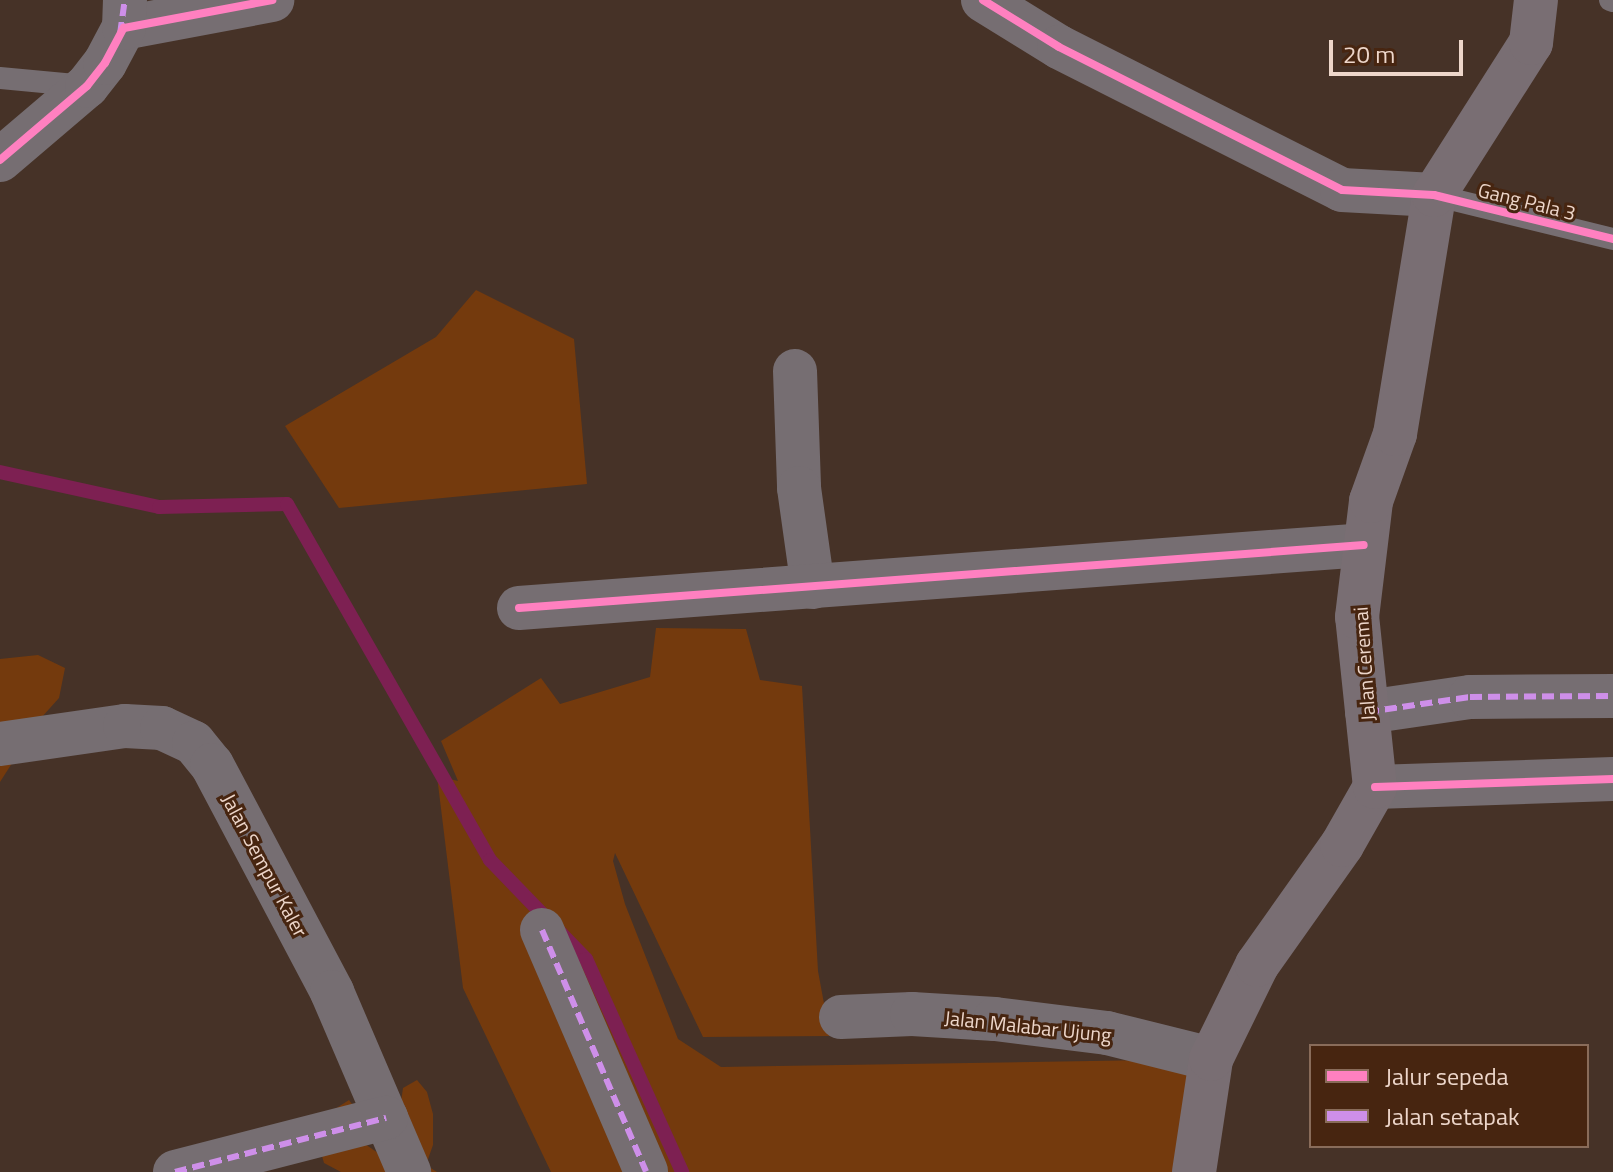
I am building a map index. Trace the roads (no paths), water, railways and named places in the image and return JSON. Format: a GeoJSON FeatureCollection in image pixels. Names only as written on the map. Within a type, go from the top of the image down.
{"type":"FeatureCollection","features":[{"type":"Feature","properties":{"kind":"street"},"geometry":{"type":"LineString","coordinates":[[0,160],[87,86],[105,63],[124,14],[272,0]]}},
{"type":"Feature","properties":{"kind":"street"},"geometry":{"type":"LineString","coordinates":[[983,0],[1059,47],[1342,190],[1434,195]]}},
{"type":"Feature","properties":{"kind":"street","name":"Jalan Ceremai"},"geometry":{"type":"LineString","coordinates":[[1375,787],[1357,617],[1371,501],[1395,434],[1434,195],[1531,43],[1536,0]]}},
{"type":"Feature","properties":{"kind":"street"},"geometry":{"type":"LineString","coordinates":[[795,371],[799,488],[813,587]]}},
{"type":"Feature","properties":{"kind":"street"},"geometry":{"type":"LineString","coordinates":[[519,608],[1364,545]]}},
{"type":"Feature","properties":{"kind":"street"},"geometry":{"type":"LineString","coordinates":[[1367,712],[1470,697],[1613,696]]}},
{"type":"Feature","properties":{"kind":"street","name":"Jalan Sempur Kaler"},"geometry":{"type":"LineString","coordinates":[[0,744],[125,726],[162,728],[194,743],[212,765],[332,992],[409,1172]]}},
{"type":"Feature","properties":{"kind":"street"},"geometry":{"type":"LineString","coordinates":[[1194,1172],[1211,1059],[1257,965],[1342,845],[1375,787],[1613,779]]}},
{"type":"Feature","properties":{"kind":"street"},"geometry":{"type":"LineString","coordinates":[[542,930],[646,1172]]}},
{"type":"Feature","properties":{"kind":"street","name":"Jalan Malabar Ujung"},"geometry":{"type":"LineString","coordinates":[[841,1017],[912,1014],[995,1019],[1107,1033],[1211,1059]]}},
{"type":"Feature","properties":{"kind":"street"},"geometry":{"type":"LineString","coordinates":[[175,1172],[386,1118]]}},
{"type":"Feature","properties":{"kind":"lane"},"geometry":{"type":"LineString","coordinates":[[0,78],[87,86]]}},
{"type":"Feature","properties":{"kind":"lane","name":"Gang Pala 3"},"geometry":{"type":"LineString","coordinates":[[1434,195],[1613,239]]}},
{"type":"Feature","properties":{"kind":"waterway"},"geometry":{"type":"LineString","coordinates":[[0,472],[159,507],[287,504],[490,860],[586,959],[682,1172]]}}]}
